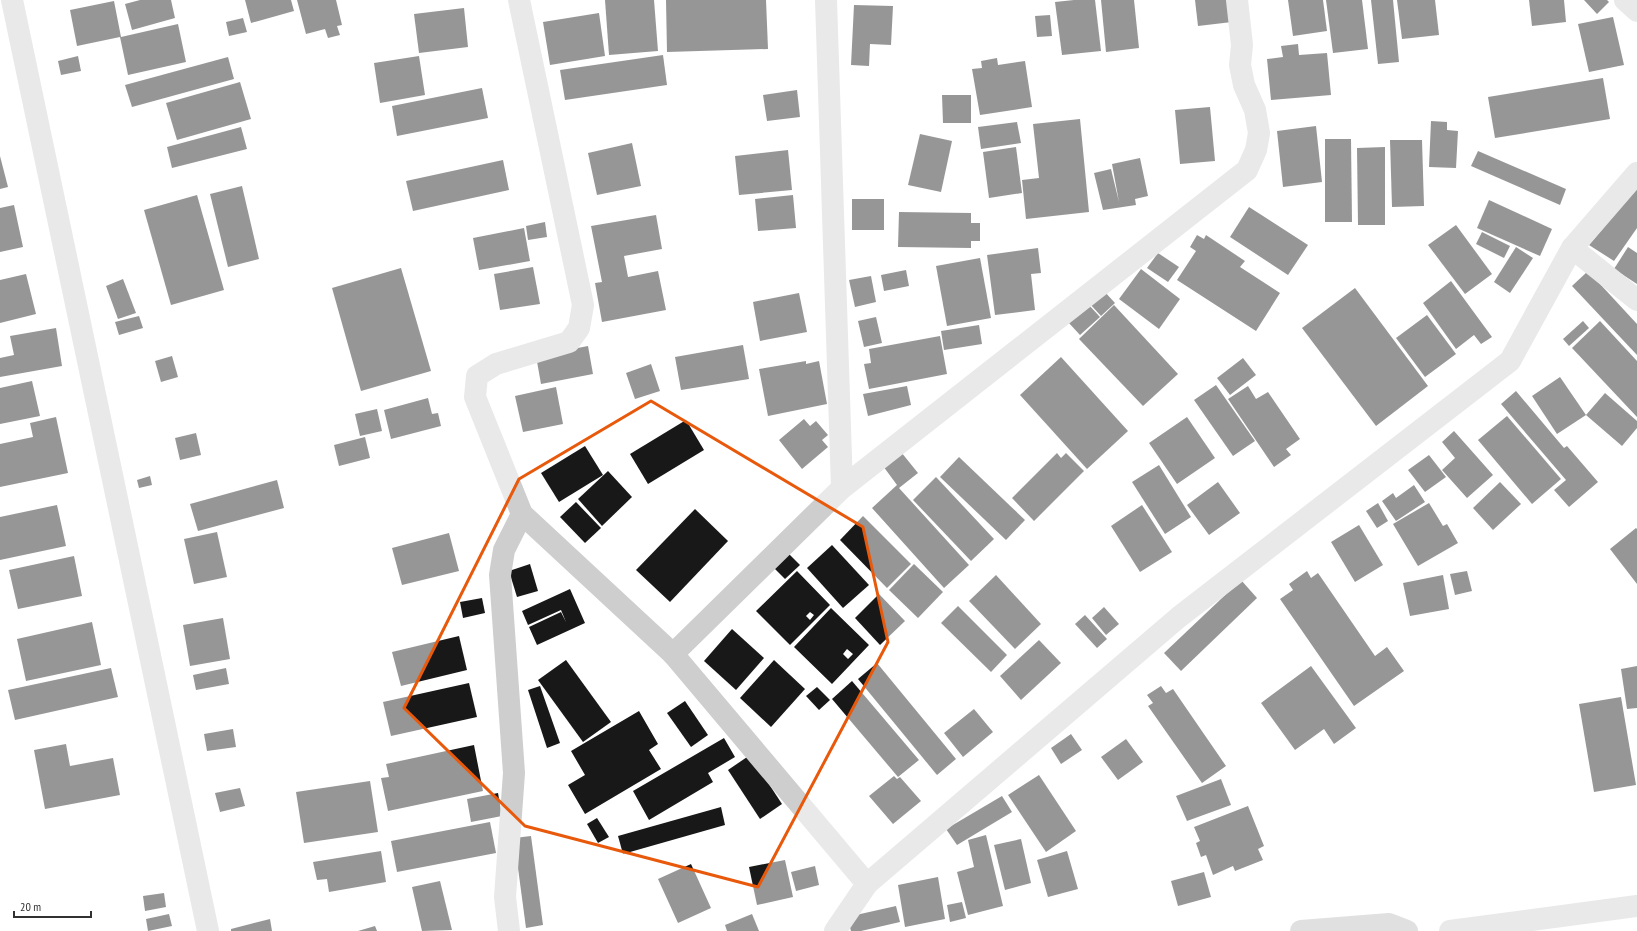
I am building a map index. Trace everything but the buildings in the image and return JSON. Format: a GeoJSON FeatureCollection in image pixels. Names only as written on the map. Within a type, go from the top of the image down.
{"type":"FeatureCollection","features":[{"type":"Feature","properties":{"kind":"street"},"geometry":{"type":"LineString","coordinates":[[12,0],[208,931]]}},
{"type":"Feature","properties":{"kind":"street"},"geometry":{"type":"LineString","coordinates":[[519,0],[583,305],[579,328],[569,342],[496,364],[477,376],[474,397],[522,514],[673,654],[867,884]]}},
{"type":"Feature","properties":{"kind":"street"},"geometry":{"type":"LineString","coordinates":[[826,0],[842,488]]}},
{"type":"Feature","properties":{"kind":"street"},"geometry":{"type":"LineString","coordinates":[[673,654],[842,488],[1247,170],[1256,150],[1259,133],[1255,110],[1244,85],[1240,65],[1242,45],[1237,0]]}},
{"type":"Feature","properties":{"kind":"street"},"geometry":{"type":"LineString","coordinates":[[1626,0],[1637,11]]}},
{"type":"Feature","properties":{"kind":"street"},"geometry":{"type":"LineString","coordinates":[[835,931],[867,884],[1179,617],[1510,361],[1572,248],[1637,173]]}},
{"type":"Feature","properties":{"kind":"street"},"geometry":{"type":"LineString","coordinates":[[1572,248],[1637,300]]}},
{"type":"Feature","properties":{"kind":"street"},"geometry":{"type":"LineString","coordinates":[[509,931],[505,897],[514,773],[500,574],[504,550],[522,514]]}},
{"type":"Feature","properties":{"kind":"street"},"geometry":{"type":"LineString","coordinates":[[1450,931],[1637,906]]}},
{"type":"Feature","properties":{"kind":"street"},"geometry":{"type":"LineString","coordinates":[[1301,931],[1389,924],[1407,931]]}},
{"type":"Feature","properties":{"kind":"highlighted area"},"geometry":{"type":"Polygon","coordinates":[[[651,401],[863,527],[888,642],[758,887],[525,826],[404,708],[519,479],[651,401]]]}}]}
